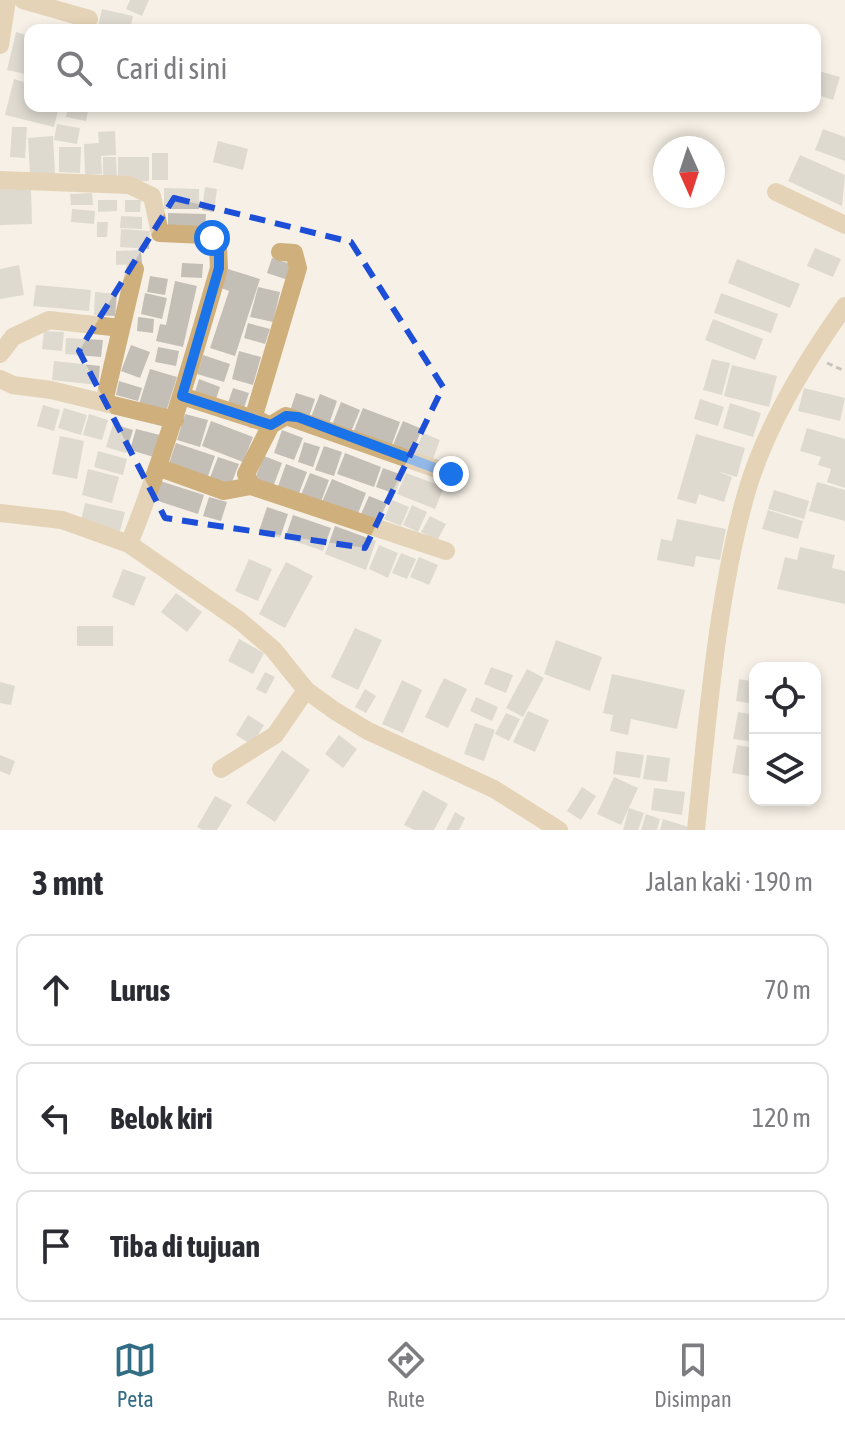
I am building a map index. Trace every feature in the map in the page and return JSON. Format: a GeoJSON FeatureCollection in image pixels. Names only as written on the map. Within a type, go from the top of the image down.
{"type":"FeatureCollection","features":[{"type":"Feature","properties":{"kind":"street"},"geometry":{"type":"LineString","coordinates":[[0,45],[7,0]]}},
{"type":"Feature","properties":{"kind":"street"},"geometry":{"type":"LineString","coordinates":[[23,0],[89,19]]}},
{"type":"Feature","properties":{"kind":"street"},"geometry":{"type":"LineString","coordinates":[[0,180],[129,185],[152,196],[158,230],[163,235],[204,235],[215,242],[220,258],[219,268],[160,468],[129,544]]}},
{"type":"Feature","properties":{"kind":"street"},"geometry":{"type":"LineString","coordinates":[[776,192],[845,225]]}},
{"type":"Feature","properties":{"kind":"street"},"geometry":{"type":"LineString","coordinates":[[251,486],[246,474],[262,422],[298,268],[294,253],[280,252]]}},
{"type":"Feature","properties":{"kind":"street"},"geometry":{"type":"LineString","coordinates":[[104,402],[135,269]]}},
{"type":"Feature","properties":{"kind":"street"},"geometry":{"type":"LineString","coordinates":[[696,830],[728,581],[746,492],[764,444],[811,356],[845,306]]}},
{"type":"Feature","properties":{"kind":"street"},"geometry":{"type":"LineString","coordinates":[[0,354],[13,337],[53,319],[121,328]]}},
{"type":"Feature","properties":{"kind":"street"},"geometry":{"type":"LineString","coordinates":[[0,379],[13,385],[104,402],[175,420]]}},
{"type":"Feature","properties":{"kind":"street"},"geometry":{"type":"LineString","coordinates":[[182,396],[262,422],[286,416],[298,417],[451,474]]}},
{"type":"Feature","properties":{"kind":"street"},"geometry":{"type":"LineString","coordinates":[[160,468],[224,491],[251,486],[446,551]]}},
{"type":"Feature","properties":{"kind":"street"},"geometry":{"type":"LineString","coordinates":[[0,513],[62,520],[129,544],[240,621],[273,649],[306,690],[368,731],[494,789],[559,830]]}},
{"type":"Feature","properties":{"kind":"street"},"geometry":{"type":"LineString","coordinates":[[221,769],[275,735],[306,690]]}},
{"type":"Feature","properties":{"kind":"highlighted area"},"geometry":{"type":"Polygon","coordinates":[[[174,198],[351,242],[443,387],[365,548],[165,518],[79,351],[174,198]]]}},
{"type":"Feature","properties":{"kind":"building"},"geometry":{"type":"Polygon","coordinates":[[[130,0],[149,0],[142,16],[126,9],[130,0]]]}},
{"type":"Feature","properties":{"kind":"building"},"geometry":{"type":"Polygon","coordinates":[[[102,9],[133,16],[131,24],[98,24],[102,9]]]}},
{"type":"Feature","properties":{"kind":"building"},"geometry":{"type":"Polygon","coordinates":[[[16,32],[24,34],[24,74],[7,70],[16,32]]]}},
{"type":"Feature","properties":{"kind":"building"},"geometry":{"type":"Polygon","coordinates":[[[821,72],[840,77],[833,100],[821,96],[821,72]]]}},
{"type":"Feature","properties":{"kind":"building"},"geometry":{"type":"Polygon","coordinates":[[[14,79],[24,82],[24,112],[58,112],[54,127],[5,115],[14,79]]]}},
{"type":"Feature","properties":{"kind":"building"},"geometry":{"type":"Polygon","coordinates":[[[67,112],[88,112],[86,121],[66,117],[67,112]]]}},
{"type":"Feature","properties":{"kind":"building"},"geometry":{"type":"Polygon","coordinates":[[[57,124],[80,128],[77,144],[54,140],[57,124]]]}},
{"type":"Feature","properties":{"kind":"building"},"geometry":{"type":"Polygon","coordinates":[[[12,127],[27,127],[25,158],[10,157],[12,127]]]}},
{"type":"Feature","properties":{"kind":"building"},"geometry":{"type":"Polygon","coordinates":[[[823,129],[845,137],[845,161],[815,150],[823,129]]]}},
{"type":"Feature","properties":{"kind":"building"},"geometry":{"type":"Polygon","coordinates":[[[115,131],[116,155],[101,156],[102,174],[85,175],[84,144],[99,143],[98,132],[115,131]]]}},
{"type":"Feature","properties":{"kind":"building"},"geometry":{"type":"Polygon","coordinates":[[[53,136],[55,173],[30,175],[28,138],[53,136]]]}},
{"type":"Feature","properties":{"kind":"building"},"geometry":{"type":"Polygon","coordinates":[[[218,141],[248,149],[243,170],[213,162],[218,141]]]}},
{"type":"Feature","properties":{"kind":"building"},"geometry":{"type":"Polygon","coordinates":[[[59,147],[81,147],[80,173],[59,172],[59,147]]]}},
{"type":"Feature","properties":{"kind":"building"},"geometry":{"type":"Polygon","coordinates":[[[152,153],[168,153],[168,180],[152,180],[152,153]]]}},
{"type":"Feature","properties":{"kind":"building"},"geometry":{"type":"Polygon","coordinates":[[[800,155],[845,175],[842,206],[788,181],[800,155]]]}},
{"type":"Feature","properties":{"kind":"building"},"geometry":{"type":"Polygon","coordinates":[[[103,157],[116,157],[117,179],[103,179],[103,157]]]}},
{"type":"Feature","properties":{"kind":"building"},"geometry":{"type":"Polygon","coordinates":[[[118,157],[149,157],[149,181],[118,182],[118,157]]]}},
{"type":"Feature","properties":{"kind":"building"},"geometry":{"type":"Polygon","coordinates":[[[205,187],[217,189],[214,212],[202,210],[205,187]]]}},
{"type":"Feature","properties":{"kind":"building"},"geometry":{"type":"Polygon","coordinates":[[[164,188],[199,189],[199,209],[164,209],[164,188]]]}},
{"type":"Feature","properties":{"kind":"building"},"geometry":{"type":"Polygon","coordinates":[[[0,189],[31,189],[32,224],[0,225],[0,189]]]}},
{"type":"Feature","properties":{"kind":"building"},"geometry":{"type":"Polygon","coordinates":[[[92,193],[93,205],[71,205],[70,194],[92,193]]]}},
{"type":"Feature","properties":{"kind":"building"},"geometry":{"type":"Polygon","coordinates":[[[98,200],[117,200],[117,211],[98,212],[98,200]]]}},
{"type":"Feature","properties":{"kind":"building"},"geometry":{"type":"Polygon","coordinates":[[[125,200],[141,200],[140,212],[125,212],[125,200]]]}},
{"type":"Feature","properties":{"kind":"building"},"geometry":{"type":"Polygon","coordinates":[[[72,209],[95,211],[94,224],[71,222],[72,209]]]}},
{"type":"Feature","properties":{"kind":"building"},"geometry":{"type":"Polygon","coordinates":[[[168,213],[206,214],[205,232],[168,231],[168,213]]]}},
{"type":"Feature","properties":{"kind":"building"},"geometry":{"type":"Polygon","coordinates":[[[121,216],[142,217],[142,229],[120,228],[121,216]]]}},
{"type":"Feature","properties":{"kind":"building"},"geometry":{"type":"Polygon","coordinates":[[[97,222],[108,222],[107,237],[97,237],[97,222]]]}},
{"type":"Feature","properties":{"kind":"building"},"geometry":{"type":"Polygon","coordinates":[[[121,229],[150,231],[149,249],[120,247],[121,229]]]}},
{"type":"Feature","properties":{"kind":"building"},"geometry":{"type":"Polygon","coordinates":[[[815,248],[841,259],[833,277],[807,266],[815,248]]]}},
{"type":"Feature","properties":{"kind":"building"},"geometry":{"type":"Polygon","coordinates":[[[141,250],[142,264],[116,265],[116,251],[141,250]]]}},
{"type":"Feature","properties":{"kind":"building"},"geometry":{"type":"Polygon","coordinates":[[[272,258],[293,265],[288,280],[267,273],[272,258]]]}},
{"type":"Feature","properties":{"kind":"building"},"geometry":{"type":"Polygon","coordinates":[[[737,259],[800,284],[790,308],[728,283],[737,259]]]}},
{"type":"Feature","properties":{"kind":"building"},"geometry":{"type":"Polygon","coordinates":[[[182,263],[203,264],[202,278],[181,277],[182,263]]]}},
{"type":"Feature","properties":{"kind":"building"},"geometry":{"type":"Polygon","coordinates":[[[19,265],[24,295],[0,299],[0,269],[19,265]]]}},
{"type":"Feature","properties":{"kind":"building"},"geometry":{"type":"Polygon","coordinates":[[[228,269],[260,279],[235,356],[210,348],[229,291],[221,288],[228,269]]]}},
{"type":"Feature","properties":{"kind":"building"},"geometry":{"type":"Polygon","coordinates":[[[150,276],[168,279],[165,295],[147,292],[150,276]]]}},
{"type":"Feature","properties":{"kind":"building"},"geometry":{"type":"Polygon","coordinates":[[[175,281],[197,286],[183,347],[156,341],[160,324],[166,325],[175,281]]]}},
{"type":"Feature","properties":{"kind":"building"},"geometry":{"type":"Polygon","coordinates":[[[36,285],[91,290],[89,311],[33,306],[36,285]]]}},
{"type":"Feature","properties":{"kind":"building"},"geometry":{"type":"Polygon","coordinates":[[[258,287],[280,292],[273,322],[250,317],[258,287]]]}},
{"type":"Feature","properties":{"kind":"building"},"geometry":{"type":"Polygon","coordinates":[[[95,292],[117,294],[115,316],[94,315],[95,292]]]}},
{"type":"Feature","properties":{"kind":"building"},"geometry":{"type":"Polygon","coordinates":[[[145,293],[167,298],[162,319],[141,314],[145,293]]]}},
{"type":"Feature","properties":{"kind":"building"},"geometry":{"type":"Polygon","coordinates":[[[721,293],[778,314],[771,333],[714,313],[721,293]]]}},
{"type":"Feature","properties":{"kind":"building"},"geometry":{"type":"Polygon","coordinates":[[[138,317],[154,319],[153,333],[137,331],[138,317]]]}},
{"type":"Feature","properties":{"kind":"building"},"geometry":{"type":"Polygon","coordinates":[[[713,319],[763,339],[755,360],[705,340],[713,319]]]}},
{"type":"Feature","properties":{"kind":"building"},"geometry":{"type":"Polygon","coordinates":[[[248,323],[270,329],[265,344],[244,338],[248,323]]]}},
{"type":"Feature","properties":{"kind":"building"},"geometry":{"type":"Polygon","coordinates":[[[44,331],[64,332],[62,351],[42,349],[44,331]]]}},
{"type":"Feature","properties":{"kind":"building"},"geometry":{"type":"Polygon","coordinates":[[[66,338],[103,340],[101,357],[65,354],[66,338]]]}},
{"type":"Feature","properties":{"kind":"building"},"geometry":{"type":"Polygon","coordinates":[[[131,345],[150,352],[140,378],[121,371],[131,345]]]}},
{"type":"Feature","properties":{"kind":"building"},"geometry":{"type":"Polygon","coordinates":[[[158,347],[179,351],[176,366],[155,362],[158,347]]]}},
{"type":"Feature","properties":{"kind":"building"},"geometry":{"type":"Polygon","coordinates":[[[239,351],[261,357],[253,385],[232,379],[239,351]]]}},
{"type":"Feature","properties":{"kind":"building"},"geometry":{"type":"Polygon","coordinates":[[[203,355],[230,364],[224,382],[197,374],[203,355]]]}},
{"type":"Feature","properties":{"kind":"building"},"geometry":{"type":"Polygon","coordinates":[[[712,359],[730,363],[722,395],[703,390],[712,359]]]}},
{"type":"Feature","properties":{"kind":"building"},"geometry":{"type":"Polygon","coordinates":[[[54,361],[100,366],[98,385],[52,380],[54,361]]]}},
{"type":"Feature","properties":{"kind":"building"},"geometry":{"type":"Polygon","coordinates":[[[732,365],[777,376],[769,407],[724,396],[732,365]]]}},
{"type":"Feature","properties":{"kind":"building"},"geometry":{"type":"Polygon","coordinates":[[[150,369],[177,377],[166,412],[139,404],[150,369]]]}},
{"type":"Feature","properties":{"kind":"building"},"geometry":{"type":"Polygon","coordinates":[[[199,379],[220,387],[215,402],[194,395],[199,379]]]}},
{"type":"Feature","properties":{"kind":"building"},"geometry":{"type":"Polygon","coordinates":[[[119,381],[142,388],[138,401],[116,395],[119,381]]]}},
{"type":"Feature","properties":{"kind":"building"},"geometry":{"type":"Polygon","coordinates":[[[233,388],[249,393],[243,411],[227,406],[233,388]]]}},
{"type":"Feature","properties":{"kind":"building"},"geometry":{"type":"Polygon","coordinates":[[[804,388],[845,398],[840,421],[798,411],[804,388]]]}},
{"type":"Feature","properties":{"kind":"building"},"geometry":{"type":"Polygon","coordinates":[[[296,393],[315,399],[309,417],[290,411],[296,393]]]}},
{"type":"Feature","properties":{"kind":"building"},"geometry":{"type":"Polygon","coordinates":[[[320,394],[337,401],[329,424],[311,417],[320,394]]]}},
{"type":"Feature","properties":{"kind":"building"},"geometry":{"type":"Polygon","coordinates":[[[700,399],[724,407],[718,426],[694,419],[700,399]]]}},
{"type":"Feature","properties":{"kind":"building"},"geometry":{"type":"Polygon","coordinates":[[[341,402],[360,410],[351,432],[332,425],[341,402]]]}},
{"type":"Feature","properties":{"kind":"building"},"geometry":{"type":"Polygon","coordinates":[[[730,403],[761,413],[753,437],[723,428],[730,403]]]}},
{"type":"Feature","properties":{"kind":"building"},"geometry":{"type":"Polygon","coordinates":[[[43,405],[60,410],[54,431],[37,426],[43,405]]]}},
{"type":"Feature","properties":{"kind":"building"},"geometry":{"type":"Polygon","coordinates":[[[64,408],[87,415],[81,435],[58,428],[64,408]]]}},
{"type":"Feature","properties":{"kind":"building"},"geometry":{"type":"Polygon","coordinates":[[[363,408],[400,422],[391,447],[353,433],[363,408]]]}},
{"type":"Feature","properties":{"kind":"building"},"geometry":{"type":"Polygon","coordinates":[[[89,414],[108,420],[102,440],[83,435],[89,414]]]}},
{"type":"Feature","properties":{"kind":"building"},"geometry":{"type":"Polygon","coordinates":[[[185,414],[208,420],[200,447],[177,440],[185,414]]]}},
{"type":"Feature","properties":{"kind":"building"},"geometry":{"type":"Polygon","coordinates":[[[211,421],[253,437],[243,462],[202,446],[211,421]]]}},
{"type":"Feature","properties":{"kind":"building"},"geometry":{"type":"Polygon","coordinates":[[[403,421],[422,429],[412,453],[393,445],[403,421]]]}},
{"type":"Feature","properties":{"kind":"building"},"geometry":{"type":"Polygon","coordinates":[[[113,424],[133,430],[126,453],[106,447],[113,424]]]}},
{"type":"Feature","properties":{"kind":"building"},"geometry":{"type":"Polygon","coordinates":[[[807,428],[845,439],[845,488],[827,482],[831,469],[818,465],[821,457],[800,451],[807,428]]]}},
{"type":"Feature","properties":{"kind":"building"},"geometry":{"type":"Polygon","coordinates":[[[136,429],[160,435],[154,457],[130,450],[136,429]]]}},
{"type":"Feature","properties":{"kind":"building"},"geometry":{"type":"Polygon","coordinates":[[[282,430],[303,438],[294,460],[274,453],[282,430]]]}},
{"type":"Feature","properties":{"kind":"building"},"geometry":{"type":"Polygon","coordinates":[[[423,433],[440,440],[433,459],[415,452],[423,433]]]}},
{"type":"Feature","properties":{"kind":"building"},"geometry":{"type":"Polygon","coordinates":[[[696,434],[745,448],[737,477],[716,471],[732,477],[724,502],[699,494],[696,504],[677,499],[696,434]]]}},
{"type":"Feature","properties":{"kind":"building"},"geometry":{"type":"Polygon","coordinates":[[[60,436],[84,441],[77,479],[52,474],[60,436]]]}},
{"type":"Feature","properties":{"kind":"building"},"geometry":{"type":"Polygon","coordinates":[[[304,442],[320,447],[313,467],[298,462],[304,442]]]}},
{"type":"Feature","properties":{"kind":"building"},"geometry":{"type":"Polygon","coordinates":[[[176,443],[215,456],[207,479],[168,466],[176,443]]]}},
{"type":"Feature","properties":{"kind":"building"},"geometry":{"type":"Polygon","coordinates":[[[324,446],[342,452],[334,476],[315,470],[324,446]]]}},
{"type":"Feature","properties":{"kind":"building"},"geometry":{"type":"Polygon","coordinates":[[[98,451],[127,459],[123,475],[94,467],[98,451]]]}},
{"type":"Feature","properties":{"kind":"building"},"geometry":{"type":"Polygon","coordinates":[[[345,453],[381,467],[374,487],[337,474],[345,453]]]}},
{"type":"Feature","properties":{"kind":"building"},"geometry":{"type":"Polygon","coordinates":[[[264,456],[282,463],[273,487],[254,481],[264,456]]]}},
{"type":"Feature","properties":{"kind":"building"},"geometry":{"type":"Polygon","coordinates":[[[218,457],[239,464],[230,487],[209,480],[218,457]]]}},
{"type":"Feature","properties":{"kind":"building"},"geometry":{"type":"Polygon","coordinates":[[[286,464],[307,472],[298,496],[277,489],[286,464]]]}},
{"type":"Feature","properties":{"kind":"building"},"geometry":{"type":"Polygon","coordinates":[[[383,468],[402,475],[395,494],[376,487],[383,468]]]}},
{"type":"Feature","properties":{"kind":"building"},"geometry":{"type":"Polygon","coordinates":[[[88,469],[119,477],[112,503],[82,495],[88,469]]]}},
{"type":"Feature","properties":{"kind":"building"},"geometry":{"type":"Polygon","coordinates":[[[310,473],[329,480],[321,502],[301,495],[310,473]]]}},
{"type":"Feature","properties":{"kind":"building"},"geometry":{"type":"Polygon","coordinates":[[[406,473],[444,487],[435,509],[397,494],[406,473]]]}},
{"type":"Feature","properties":{"kind":"building"},"geometry":{"type":"Polygon","coordinates":[[[332,479],[366,493],[357,516],[322,502],[332,479]]]}},
{"type":"Feature","properties":{"kind":"building"},"geometry":{"type":"Polygon","coordinates":[[[157,480],[204,495],[198,514],[152,499],[157,480]]]}},
{"type":"Feature","properties":{"kind":"building"},"geometry":{"type":"Polygon","coordinates":[[[817,482],[845,490],[845,521],[809,511],[817,482]]]}},
{"type":"Feature","properties":{"kind":"building"},"geometry":{"type":"Polygon","coordinates":[[[774,490],[809,501],[804,519],[768,509],[774,490]]]}},
{"type":"Feature","properties":{"kind":"building"},"geometry":{"type":"Polygon","coordinates":[[[369,496],[387,503],[380,521],[361,514],[369,496]]]}},
{"type":"Feature","properties":{"kind":"building"},"geometry":{"type":"Polygon","coordinates":[[[209,497],[227,502],[221,521],[203,516],[209,497]]]}},
{"type":"Feature","properties":{"kind":"building"},"geometry":{"type":"Polygon","coordinates":[[[392,500],[409,507],[401,526],[384,519],[392,500]]]}},
{"type":"Feature","properties":{"kind":"building"},"geometry":{"type":"Polygon","coordinates":[[[85,503],[125,512],[120,531],[81,521],[85,503]]]}},
{"type":"Feature","properties":{"kind":"building"},"geometry":{"type":"Polygon","coordinates":[[[412,505],[427,512],[418,532],[403,525],[412,505]]]}},
{"type":"Feature","properties":{"kind":"building"},"geometry":{"type":"Polygon","coordinates":[[[267,507],[288,514],[280,538],[259,531],[267,507]]]}},
{"type":"Feature","properties":{"kind":"building"},"geometry":{"type":"Polygon","coordinates":[[[768,510],[803,521],[798,539],[762,529],[768,510]]]}},
{"type":"Feature","properties":{"kind":"building"},"geometry":{"type":"Polygon","coordinates":[[[293,515],[331,528],[323,551],[285,538],[293,515]]]}},
{"type":"Feature","properties":{"kind":"building"},"geometry":{"type":"Polygon","coordinates":[[[430,516],[446,524],[437,541],[421,532],[430,516]]]}},
{"type":"Feature","properties":{"kind":"building"},"geometry":{"type":"Polygon","coordinates":[[[677,519],[726,529],[720,560],[696,556],[694,567],[657,560],[661,539],[672,541],[677,519]]]}},
{"type":"Feature","properties":{"kind":"building"},"geometry":{"type":"Polygon","coordinates":[[[335,526],[376,541],[366,570],[325,554],[335,526]]]}},
{"type":"Feature","properties":{"kind":"building"},"geometry":{"type":"Polygon","coordinates":[[[379,545],[398,553],[388,578],[369,569],[379,545]]]}},
{"type":"Feature","properties":{"kind":"building"},"geometry":{"type":"Polygon","coordinates":[[[800,547],[835,555],[832,568],[845,571],[845,604],[777,589],[785,557],[797,560],[800,547]]]}},
{"type":"Feature","properties":{"kind":"building"},"geometry":{"type":"Polygon","coordinates":[[[401,553],[416,559],[407,579],[392,573],[401,553]]]}},
{"type":"Feature","properties":{"kind":"building"},"geometry":{"type":"Polygon","coordinates":[[[419,557],[438,565],[429,585],[410,577],[419,557]]]}},
{"type":"Feature","properties":{"kind":"building"},"geometry":{"type":"Polygon","coordinates":[[[249,559],[272,569],[258,601],[235,591],[249,559]]]}},
{"type":"Feature","properties":{"kind":"building"},"geometry":{"type":"Polygon","coordinates":[[[286,562],[313,576],[285,628],[259,614],[286,562]]]}},
{"type":"Feature","properties":{"kind":"building"},"geometry":{"type":"Polygon","coordinates":[[[123,569],[146,577],[134,606],[112,597],[123,569]]]}},
{"type":"Feature","properties":{"kind":"building"},"geometry":{"type":"Polygon","coordinates":[[[176,593],[202,612],[187,632],[161,612],[176,593]]]}},
{"type":"Feature","properties":{"kind":"building"},"geometry":{"type":"Polygon","coordinates":[[[77,626],[113,626],[113,646],[77,646],[77,626]]]}},
{"type":"Feature","properties":{"kind":"building"},"geometry":{"type":"Polygon","coordinates":[[[355,628],[382,640],[358,690],[331,677],[355,628]]]}},
{"type":"Feature","properties":{"kind":"building"},"geometry":{"type":"Polygon","coordinates":[[[239,639],[264,653],[253,674],[228,661],[239,639]]]}},
{"type":"Feature","properties":{"kind":"building"},"geometry":{"type":"Polygon","coordinates":[[[556,640],[602,657],[590,691],[544,674],[556,640]]]}},
{"type":"Feature","properties":{"kind":"building"},"geometry":{"type":"Polygon","coordinates":[[[491,667],[513,675],[506,693],[484,684],[491,667]]]}},
{"type":"Feature","properties":{"kind":"building"},"geometry":{"type":"Polygon","coordinates":[[[527,669],[544,678],[523,717],[506,708],[527,669]]]}},
{"type":"Feature","properties":{"kind":"building"},"geometry":{"type":"Polygon","coordinates":[[[265,672],[275,677],[266,694],[256,689],[265,672]]]}},
{"type":"Feature","properties":{"kind":"building"},"geometry":{"type":"Polygon","coordinates":[[[612,674],[685,690],[677,729],[631,719],[628,735],[610,731],[613,715],[603,713],[612,674]]]}},
{"type":"Feature","properties":{"kind":"building"},"geometry":{"type":"Polygon","coordinates":[[[444,678],[467,689],[448,728],[425,717],[444,678]]]}},
{"type":"Feature","properties":{"kind":"building"},"geometry":{"type":"Polygon","coordinates":[[[739,679],[749,681],[749,703],[736,701],[739,679]]]}},
{"type":"Feature","properties":{"kind":"building"},"geometry":{"type":"Polygon","coordinates":[[[402,680],[422,690],[403,733],[382,724],[402,680]]]}},
{"type":"Feature","properties":{"kind":"building"},"geometry":{"type":"Polygon","coordinates":[[[0,682],[15,686],[11,705],[0,703],[0,682]]]}},
{"type":"Feature","properties":{"kind":"building"},"geometry":{"type":"Polygon","coordinates":[[[365,689],[376,696],[366,713],[355,707],[365,689]]]}},
{"type":"Feature","properties":{"kind":"building"},"geometry":{"type":"Polygon","coordinates":[[[476,697],[498,707],[492,721],[470,711],[476,697]]]}},
{"type":"Feature","properties":{"kind":"building"},"geometry":{"type":"Polygon","coordinates":[[[528,711],[549,720],[535,752],[513,742],[528,711]]]}},
{"type":"Feature","properties":{"kind":"building"},"geometry":{"type":"Polygon","coordinates":[[[738,712],[749,714],[749,741],[733,739],[738,712]]]}},
{"type":"Feature","properties":{"kind":"building"},"geometry":{"type":"Polygon","coordinates":[[[506,713],[520,719],[509,741],[495,734],[506,713]]]}},
{"type":"Feature","properties":{"kind":"building"},"geometry":{"type":"Polygon","coordinates":[[[248,715],[264,725],[252,745],[236,735],[248,715]]]}},
{"type":"Feature","properties":{"kind":"building"},"geometry":{"type":"Polygon","coordinates":[[[475,723],[495,730],[484,761],[464,754],[475,723]]]}},
{"type":"Feature","properties":{"kind":"building"},"geometry":{"type":"Polygon","coordinates":[[[339,735],[357,749],[343,768],[325,754],[339,735]]]}},
{"type":"Feature","properties":{"kind":"building"},"geometry":{"type":"Polygon","coordinates":[[[737,745],[749,747],[749,776],[732,773],[737,745]]]}},
{"type":"Feature","properties":{"kind":"building"},"geometry":{"type":"Polygon","coordinates":[[[282,750],[310,770],[275,822],[246,803],[282,750]]]}},
{"type":"Feature","properties":{"kind":"building"},"geometry":{"type":"Polygon","coordinates":[[[616,751],[644,755],[640,778],[613,774],[616,751]]]}},
{"type":"Feature","properties":{"kind":"building"},"geometry":{"type":"Polygon","coordinates":[[[0,755],[15,761],[10,775],[0,771],[0,755]]]}},
{"type":"Feature","properties":{"kind":"building"},"geometry":{"type":"Polygon","coordinates":[[[647,755],[670,758],[667,782],[643,779],[647,755]]]}},
{"type":"Feature","properties":{"kind":"building"},"geometry":{"type":"Polygon","coordinates":[[[614,777],[638,788],[621,825],[597,814],[614,777]]]}},
{"type":"Feature","properties":{"kind":"building"},"geometry":{"type":"Polygon","coordinates":[[[582,787],[596,796],[581,820],[567,811],[582,787]]]}},
{"type":"Feature","properties":{"kind":"building"},"geometry":{"type":"Polygon","coordinates":[[[654,788],[685,792],[682,815],[651,810],[654,788]]]}},
{"type":"Feature","properties":{"kind":"building"},"geometry":{"type":"Polygon","coordinates":[[[423,790],[448,804],[434,830],[414,830],[404,825],[423,790]]]}},
{"type":"Feature","properties":{"kind":"building"},"geometry":{"type":"Polygon","coordinates":[[[215,796],[232,805],[217,830],[203,830],[197,827],[215,796]]]}},
{"type":"Feature","properties":{"kind":"building"},"geometry":{"type":"Polygon","coordinates":[[[629,808],[644,813],[638,830],[623,830],[629,808]]]}},
{"type":"Feature","properties":{"kind":"building"},"geometry":{"type":"Polygon","coordinates":[[[455,812],[465,818],[459,830],[446,830],[455,812]]]}},
{"type":"Feature","properties":{"kind":"building"},"geometry":{"type":"Polygon","coordinates":[[[646,814],[660,819],[657,830],[641,830],[646,814]]]}},
{"type":"Feature","properties":{"kind":"building"},"geometry":{"type":"Polygon","coordinates":[[[663,819],[695,829],[695,830],[660,830],[663,819]]]}},
{"type":"Feature","properties":{"kind":"route"},"geometry":{"type":"LineString","coordinates":[[212,238],[218,247],[219,268],[182,396],[271,425],[286,416],[298,417],[451,474]]}}]}
